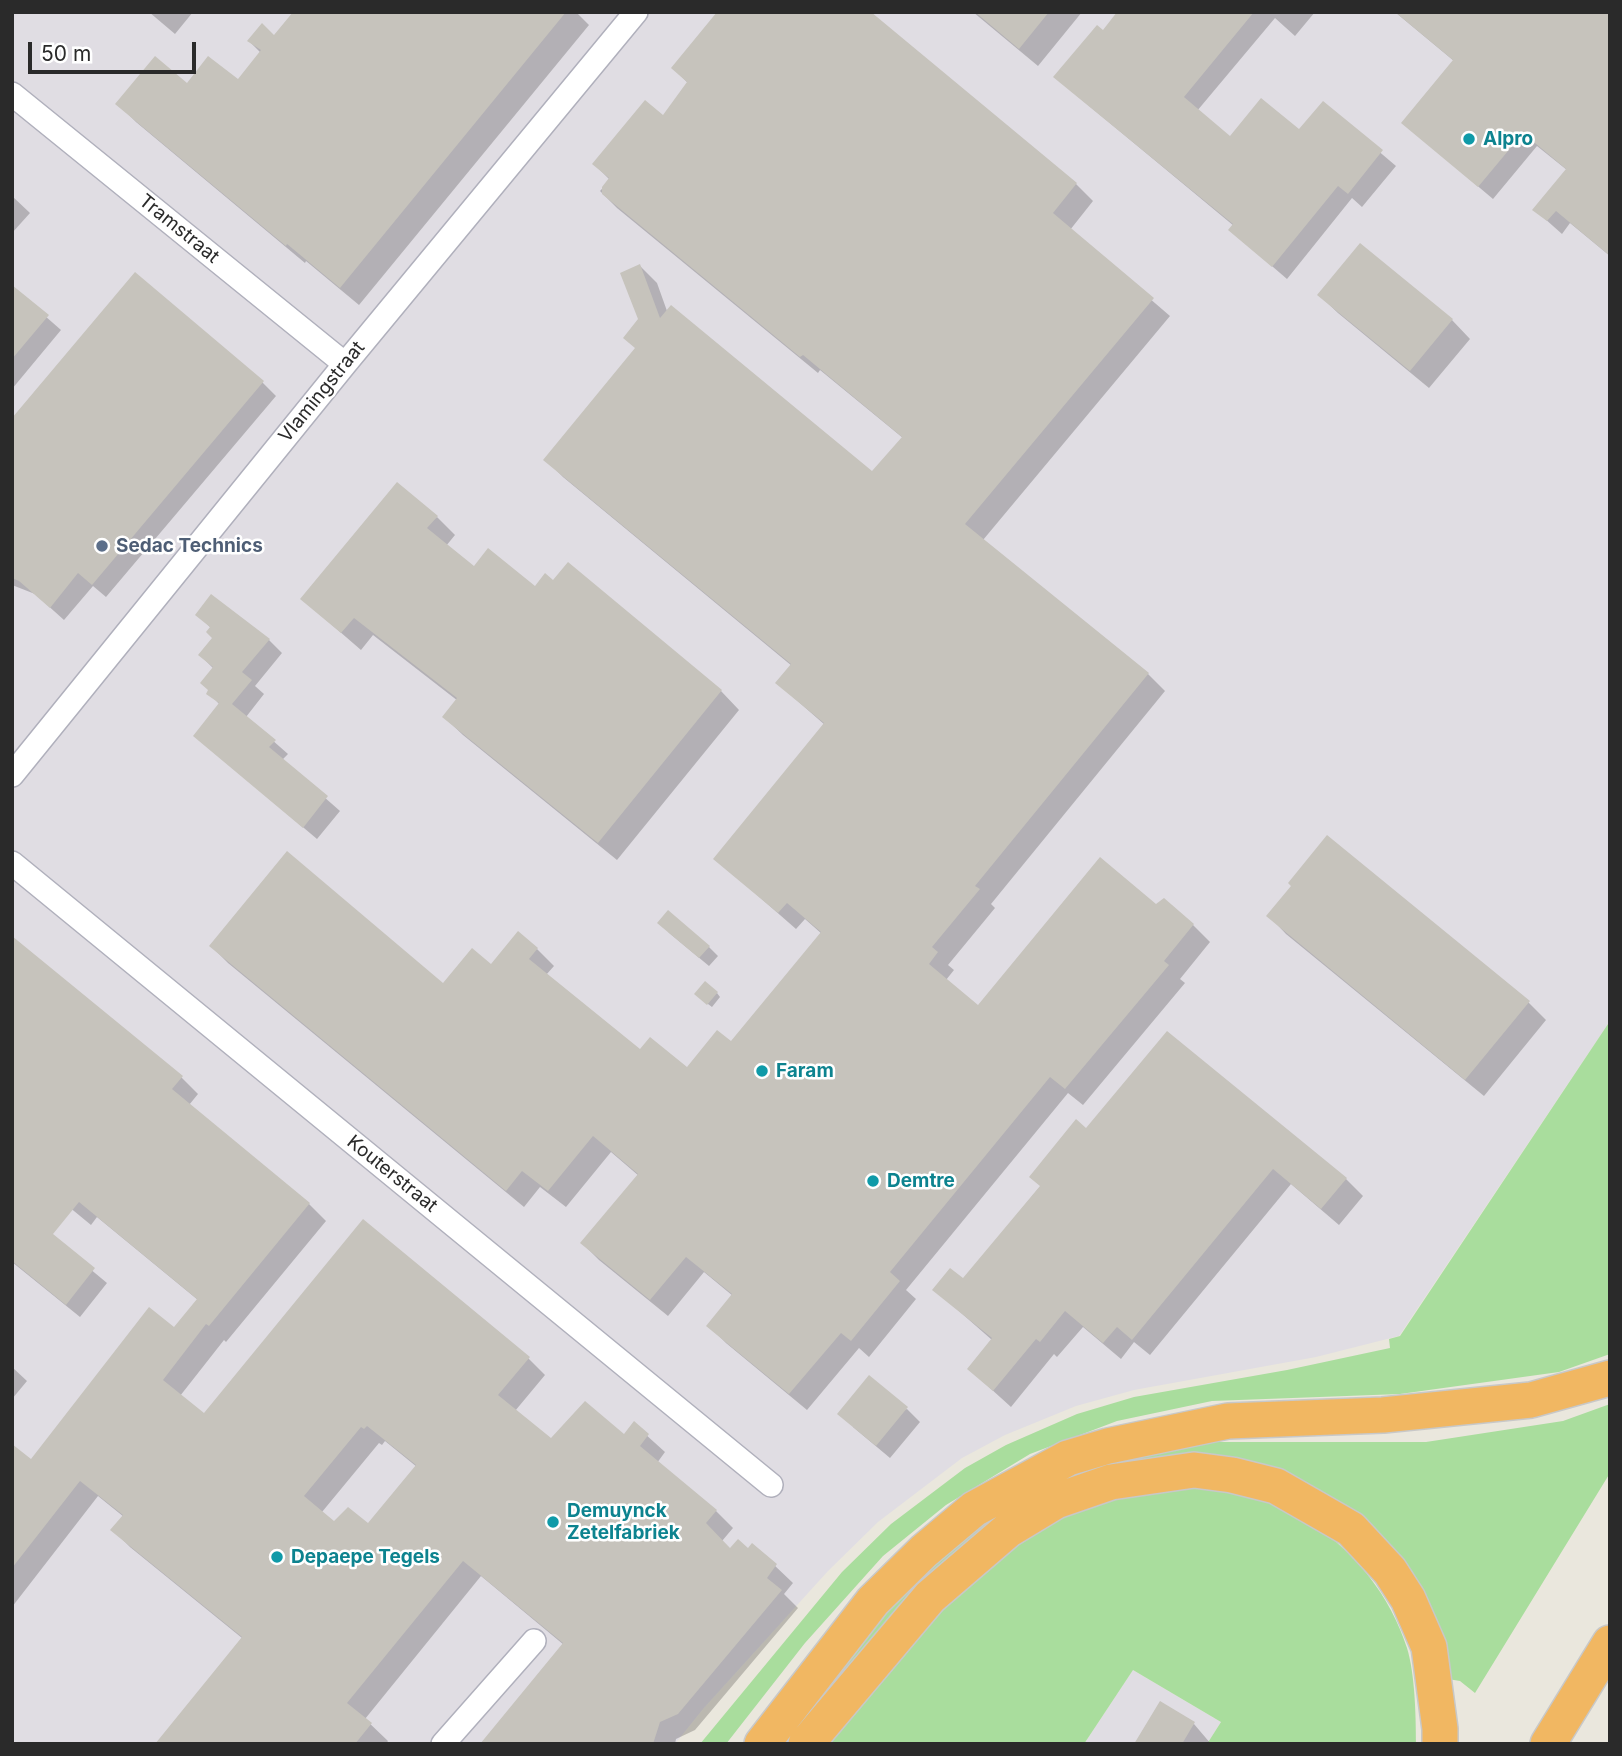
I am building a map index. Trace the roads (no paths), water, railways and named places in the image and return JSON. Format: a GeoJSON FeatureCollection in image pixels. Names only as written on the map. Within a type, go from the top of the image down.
{"type":"FeatureCollection","features":[{"type":"Feature","properties":{"kind":"highway"},"geometry":{"type":"LineString","coordinates":[[762,1744],[873,1601],[923,1551],[974,1509],[1068,1458],[1108,1446],[1228,1421],[1383,1415],[1531,1400],[1610,1378]]}},
{"type":"Feature","properties":{"kind":"highway"},"geometry":{"type":"LineString","coordinates":[[806,1744],[930,1597],[1008,1530],[1056,1501],[1111,1482],[1194,1470],[1232,1475],[1276,1486],[1351,1529],[1390,1571],[1408,1599],[1429,1647],[1440,1744]]}},
{"type":"Feature","properties":{"kind":"highway"},"geometry":{"type":"LineString","coordinates":[[1548,1744],[1610,1643]]}},
{"type":"Feature","properties":{"kind":"street","name":"Vlamingstraat"},"geometry":{"type":"LineString","coordinates":[[12,775],[345,364],[636,12]]}},
{"type":"Feature","properties":{"kind":"street","name":"Tramstraat"},"geometry":{"type":"LineString","coordinates":[[12,94],[345,364]]}},
{"type":"Feature","properties":{"kind":"street","name":"Kouterstraat"},"geometry":{"type":"LineString","coordinates":[[12,863],[771,1486]]}},
{"type":"Feature","properties":{"kind":"street"},"geometry":{"type":"LineString","coordinates":[[443,1744],[534,1641]]}},
{"type":"Feature","properties":{"kind":"place","name":"Alpro"},"geometry":{"type":"Point","coordinates":[1469,139]}},
{"type":"Feature","properties":{"kind":"place","name":"Sedac Technics"},"geometry":{"type":"Point","coordinates":[102,546]}},
{"type":"Feature","properties":{"kind":"place","name":"Faram"},"geometry":{"type":"Point","coordinates":[762,1071]}},
{"type":"Feature","properties":{"kind":"place","name":"Demtre"},"geometry":{"type":"Point","coordinates":[873,1181]}},
{"type":"Feature","properties":{"kind":"place","name":"Demuynck Zetelfabriek"},"geometry":{"type":"Point","coordinates":[553,1522]}},
{"type":"Feature","properties":{"kind":"place","name":"Depaepe Tegels"},"geometry":{"type":"Point","coordinates":[277,1557]}}]}
